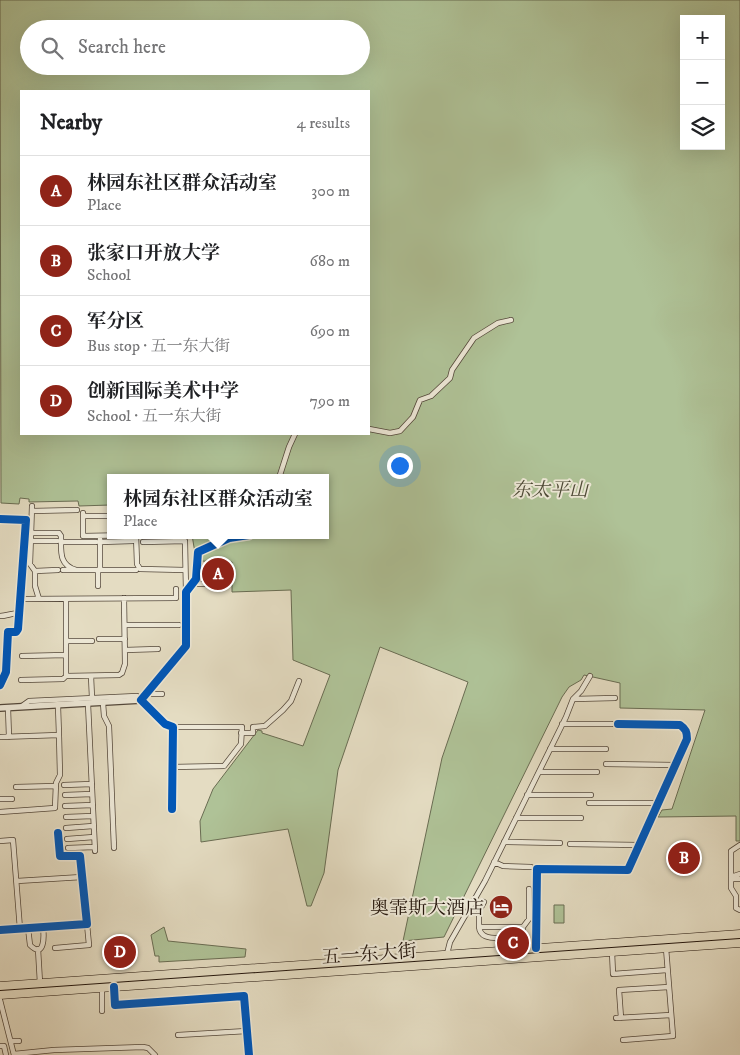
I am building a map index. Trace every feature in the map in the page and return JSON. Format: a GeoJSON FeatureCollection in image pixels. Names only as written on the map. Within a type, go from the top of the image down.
{"type":"FeatureCollection","features":[{"type":"Feature","properties":{"kind":"main road","name":"五一东大街"},"geometry":{"type":"LineString","coordinates":[[0,986],[740,934]]}},
{"type":"Feature","properties":{"kind":"main road","name":"五一东大街"},"geometry":{"type":"LineString","coordinates":[[0,995],[740,943]]}},
{"type":"Feature","properties":{"kind":"main road"},"geometry":{"type":"LineString","coordinates":[[574,946],[574,954]]}},
{"type":"Feature","properties":{"kind":"main road"},"geometry":{"type":"LineString","coordinates":[[447,954],[448,963]]}},
{"type":"Feature","properties":{"kind":"street"},"geometry":{"type":"LineString","coordinates":[[370,429],[390,434],[400,431],[413,417],[420,400],[431,396],[450,378],[452,370],[474,338],[498,323],[511,320]]}},
{"type":"Feature","properties":{"kind":"street"},"geometry":{"type":"LineString","coordinates":[[280,474],[289,447],[295,435]]}},
{"type":"Feature","properties":{"kind":"street"},"geometry":{"type":"LineString","coordinates":[[39,599],[35,586],[35,571],[30,564],[32,508],[107,516]]}},
{"type":"Feature","properties":{"kind":"street"},"geometry":{"type":"LineString","coordinates":[[81,513],[83,536],[99,540],[107,539]]}},
{"type":"Feature","properties":{"kind":"street"},"geometry":{"type":"LineString","coordinates":[[0,519],[26,520],[18,631],[8,632],[6,672],[0,685]]}},
{"type":"Feature","properties":{"kind":"street"},"geometry":{"type":"LineString","coordinates":[[31,533],[59,534],[62,560],[68,567],[76,570]]}},
{"type":"Feature","properties":{"kind":"street"},"geometry":{"type":"LineString","coordinates":[[135,539],[137,564],[140,570],[185,570]]}},
{"type":"Feature","properties":{"kind":"street"},"geometry":{"type":"LineString","coordinates":[[186,592],[196,579],[198,552],[227,539]]}},
{"type":"Feature","properties":{"kind":"street"},"geometry":{"type":"LineString","coordinates":[[98,586],[99,540]]}},
{"type":"Feature","properties":{"kind":"street"},"geometry":{"type":"LineString","coordinates":[[31,541],[99,540],[133,542]]}},
{"type":"Feature","properties":{"kind":"street"},"geometry":{"type":"LineString","coordinates":[[0,708],[103,703],[139,698],[153,686],[186,646],[185,541],[143,542]]}},
{"type":"Feature","properties":{"kind":"street"},"geometry":{"type":"LineString","coordinates":[[35,571],[136,570]]}},
{"type":"Feature","properties":{"kind":"street"},"geometry":{"type":"LineString","coordinates":[[192,584],[226,584]]}},
{"type":"Feature","properties":{"kind":"street"},"geometry":{"type":"LineString","coordinates":[[26,600],[176,598],[176,589]]}},
{"type":"Feature","properties":{"kind":"street"},"geometry":{"type":"LineString","coordinates":[[21,680],[62,679],[66,676],[119,675],[122,673],[125,668],[124,598]]}},
{"type":"Feature","properties":{"kind":"street"},"geometry":{"type":"LineString","coordinates":[[66,599],[66,676]]}},
{"type":"Feature","properties":{"kind":"street"},"geometry":{"type":"LineString","coordinates":[[0,616],[20,613]]}},
{"type":"Feature","properties":{"kind":"street"},"geometry":{"type":"LineString","coordinates":[[125,625],[179,624]]}},
{"type":"Feature","properties":{"kind":"street"},"geometry":{"type":"LineString","coordinates":[[99,639],[125,639]]}},
{"type":"Feature","properties":{"kind":"street"},"geometry":{"type":"LineString","coordinates":[[66,641],[92,641]]}},
{"type":"Feature","properties":{"kind":"street"},"geometry":{"type":"LineString","coordinates":[[125,650],[158,649]]}},
{"type":"Feature","properties":{"kind":"street"},"geometry":{"type":"LineString","coordinates":[[22,656],[66,655]]}},
{"type":"Feature","properties":{"kind":"street"},"geometry":{"type":"LineString","coordinates":[[91,676],[92,698]]}},
{"type":"Feature","properties":{"kind":"street"},"geometry":{"type":"LineString","coordinates":[[447,954],[450,942],[494,862],[573,699],[590,676]]}},
{"type":"Feature","properties":{"kind":"street"},"geometry":{"type":"LineString","coordinates":[[242,733],[253,733],[253,727],[266,726],[291,701],[299,681]]}},
{"type":"Feature","properties":{"kind":"street"},"geometry":{"type":"LineString","coordinates":[[150,694],[159,694],[153,686]]}},
{"type":"Feature","properties":{"kind":"street"},"geometry":{"type":"LineString","coordinates":[[21,707],[29,700],[139,698],[165,724],[173,727],[242,727],[241,744],[224,766],[172,767]]}},
{"type":"Feature","properties":{"kind":"street"},"geometry":{"type":"LineString","coordinates":[[573,699],[615,698]]}},
{"type":"Feature","properties":{"kind":"street"},"geometry":{"type":"LineString","coordinates":[[103,703],[104,716],[109,726],[114,848]]}},
{"type":"Feature","properties":{"kind":"street"},"geometry":{"type":"LineString","coordinates":[[68,848],[94,849],[88,704]]}},
{"type":"Feature","properties":{"kind":"street"},"geometry":{"type":"LineString","coordinates":[[0,812],[55,808],[56,786],[60,775],[58,706]]}},
{"type":"Feature","properties":{"kind":"street"},"geometry":{"type":"LineString","coordinates":[[8,708],[9,737]]}},
{"type":"Feature","properties":{"kind":"street"},"geometry":{"type":"LineString","coordinates":[[562,724],[612,724]]}},
{"type":"Feature","properties":{"kind":"street"},"geometry":{"type":"LineString","coordinates":[[536,948],[537,870],[628,870],[687,740],[685,728],[676,724],[618,724]]}},
{"type":"Feature","properties":{"kind":"street"},"geometry":{"type":"LineString","coordinates":[[172,809],[173,727]]}},
{"type":"Feature","properties":{"kind":"street"},"geometry":{"type":"LineString","coordinates":[[0,737],[59,735]]}},
{"type":"Feature","properties":{"kind":"street"},"geometry":{"type":"LineString","coordinates":[[550,749],[606,749]]}},
{"type":"Feature","properties":{"kind":"street"},"geometry":{"type":"LineString","coordinates":[[606,764],[675,765]]}},
{"type":"Feature","properties":{"kind":"street"},"geometry":{"type":"LineString","coordinates":[[539,772],[597,772]]}},
{"type":"Feature","properties":{"kind":"street"},"geometry":{"type":"LineString","coordinates":[[64,785],[92,784]]}},
{"type":"Feature","properties":{"kind":"street"},"geometry":{"type":"LineString","coordinates":[[16,787],[56,786]]}},
{"type":"Feature","properties":{"kind":"street"},"geometry":{"type":"LineString","coordinates":[[65,795],[92,794]]}},
{"type":"Feature","properties":{"kind":"street"},"geometry":{"type":"LineString","coordinates":[[527,795],[591,795]]}},
{"type":"Feature","properties":{"kind":"street"},"geometry":{"type":"LineString","coordinates":[[0,799],[12,799]]}},
{"type":"Feature","properties":{"kind":"street"},"geometry":{"type":"LineString","coordinates":[[589,803],[657,803]]}},
{"type":"Feature","properties":{"kind":"street"},"geometry":{"type":"LineString","coordinates":[[65,806],[93,805]]}},
{"type":"Feature","properties":{"kind":"street"},"geometry":{"type":"LineString","coordinates":[[66,817],[93,816]]}},
{"type":"Feature","properties":{"kind":"street"},"geometry":{"type":"LineString","coordinates":[[516,818],[581,818]]}},
{"type":"Feature","properties":{"kind":"street"},"geometry":{"type":"LineString","coordinates":[[66,828],[94,826]]}},
{"type":"Feature","properties":{"kind":"street"},"geometry":{"type":"LineString","coordinates":[[55,948],[89,945],[80,856],[60,856],[58,833]]}},
{"type":"Feature","properties":{"kind":"street"},"geometry":{"type":"LineString","coordinates":[[67,839],[94,837]]}},
{"type":"Feature","properties":{"kind":"street"},"geometry":{"type":"LineString","coordinates":[[0,841],[14,840],[20,928]]}},
{"type":"Feature","properties":{"kind":"street"},"geometry":{"type":"LineString","coordinates":[[504,842],[560,843]]}},
{"type":"Feature","properties":{"kind":"street"},"geometry":{"type":"LineString","coordinates":[[570,844],[639,845]]}},
{"type":"Feature","properties":{"kind":"street"},"geometry":{"type":"LineString","coordinates":[[740,846],[732,851],[731,878],[731,888],[736,896],[736,908],[740,910]]}},
{"type":"Feature","properties":{"kind":"street"},"geometry":{"type":"LineString","coordinates":[[494,862],[503,866],[531,867]]}},
{"type":"Feature","properties":{"kind":"street"},"geometry":{"type":"LineString","coordinates":[[731,878],[740,874]]}},
{"type":"Feature","properties":{"kind":"street"},"geometry":{"type":"LineString","coordinates":[[16,881],[82,877]]}},
{"type":"Feature","properties":{"kind":"street"},"geometry":{"type":"LineString","coordinates":[[731,878],[740,879]]}},
{"type":"Feature","properties":{"kind":"street"},"geometry":{"type":"LineString","coordinates":[[479,927],[522,927],[529,920],[529,889]]}},
{"type":"Feature","properties":{"kind":"street"},"geometry":{"type":"LineString","coordinates":[[484,902],[479,911],[479,927],[482,935],[498,938],[498,951]]}},
{"type":"Feature","properties":{"kind":"street"},"geometry":{"type":"LineString","coordinates":[[0,930],[87,924]]}},
{"type":"Feature","properties":{"kind":"street"},"geometry":{"type":"LineString","coordinates":[[38,949],[42,947],[44,942],[43,927]]}},
{"type":"Feature","properties":{"kind":"street"},"geometry":{"type":"LineString","coordinates":[[508,950],[507,938],[520,936],[522,934],[522,927]]}},
{"type":"Feature","properties":{"kind":"street"},"geometry":{"type":"LineString","coordinates":[[28,928],[30,945],[38,949]]}},
{"type":"Feature","properties":{"kind":"street"},"geometry":{"type":"LineString","coordinates":[[623,1040],[673,1036],[666,948]]}},
{"type":"Feature","properties":{"kind":"street"},"geometry":{"type":"LineString","coordinates":[[38,949],[40,983]]}},
{"type":"Feature","properties":{"kind":"street"},"geometry":{"type":"LineString","coordinates":[[612,952],[613,974],[667,970]]}},
{"type":"Feature","properties":{"kind":"street"},"geometry":{"type":"LineString","coordinates":[[114,987],[115,1005],[244,996],[249,1055]]}},
{"type":"Feature","properties":{"kind":"street"},"geometry":{"type":"LineString","coordinates":[[669,987],[619,990],[618,1018],[671,1015]]}},
{"type":"Feature","properties":{"kind":"street"},"geometry":{"type":"LineString","coordinates":[[102,988],[102,1011]]}},
{"type":"Feature","properties":{"kind":"street"},"geometry":{"type":"LineString","coordinates":[[0,1000],[14,1054],[63,1049],[143,1047],[148,1048],[155,1055]]}},
{"type":"Feature","properties":{"kind":"street"},"geometry":{"type":"LineString","coordinates":[[178,1035],[247,1030]]}},
{"type":"Feature","properties":{"kind":"street"},"geometry":{"type":"LineString","coordinates":[[11,1041],[18,1041]]}},
{"type":"Feature","properties":{"kind":"street"},"geometry":{"type":"LineString","coordinates":[[0,1046],[4,1046],[6,1055]]}},
{"type":"Feature","properties":{"kind":"green space","name":"东太平山"},"geometry":{"type":"Polygon","coordinates":[[[0,0],[740,0],[740,841],[736,841],[736,816],[658,817],[662,810],[672,809],[705,710],[620,708],[620,683],[584,675],[581,680],[569,687],[562,697],[444,937],[403,941],[442,758],[468,682],[380,647],[338,770],[324,873],[311,906],[307,906],[288,829],[201,842],[200,821],[213,789],[258,730],[303,746],[330,675],[293,660],[291,590],[232,592],[232,562],[200,561],[195,553],[193,539],[329,539],[329,474],[107,474],[107,505],[79,506],[78,501],[29,502],[29,499],[20,498],[19,504],[1,503],[0,0]]]}},
{"type":"Feature","properties":{"kind":"green space"},"geometry":{"type":"Polygon","coordinates":[[[554,905],[564,905],[564,923],[554,923],[554,905]]]}},
{"type":"Feature","properties":{"kind":"green space"},"geometry":{"type":"Polygon","coordinates":[[[164,927],[168,941],[246,949],[245,957],[159,962],[159,956],[155,956],[151,935],[164,927]]]}},
{"type":"Feature","properties":{"kind":"cycle path"},"geometry":{"type":"LineString","coordinates":[[0,519],[26,520],[18,629],[16,632],[8,632],[6,672],[0,685]]}},
{"type":"Feature","properties":{"kind":"cycle path"},"geometry":{"type":"LineString","coordinates":[[172,809],[173,727],[165,724],[141,700],[186,646],[186,592],[196,579],[198,552],[227,539]]}},
{"type":"Feature","properties":{"kind":"cycle path"},"geometry":{"type":"LineString","coordinates":[[536,948],[537,869],[628,870],[687,739],[686,731],[680,725],[618,724]]}},
{"type":"Feature","properties":{"kind":"cycle path"},"geometry":{"type":"LineString","coordinates":[[0,930],[87,924],[80,856],[60,856],[58,833]]}},
{"type":"Feature","properties":{"kind":"cycle path"},"geometry":{"type":"LineString","coordinates":[[114,987],[115,1005],[244,996],[249,1055]]}},
{"type":"Feature","properties":{"kind":"place","name":"林园东社区群众活动室"},"geometry":{"type":"Point","coordinates":[218,574]}},
{"type":"Feature","properties":{"kind":"place","name":"张家口开放大学"},"geometry":{"type":"Point","coordinates":[684,858]}},
{"type":"Feature","properties":{"kind":"place","name":"奥霏斯大酒店"},"geometry":{"type":"Point","coordinates":[501,907]}},
{"type":"Feature","properties":{"kind":"place","name":"军分区"},"geometry":{"type":"Point","coordinates":[513,943]}},
{"type":"Feature","properties":{"kind":"place","name":"创新国际美术中学"},"geometry":{"type":"Point","coordinates":[120,952]}}]}
